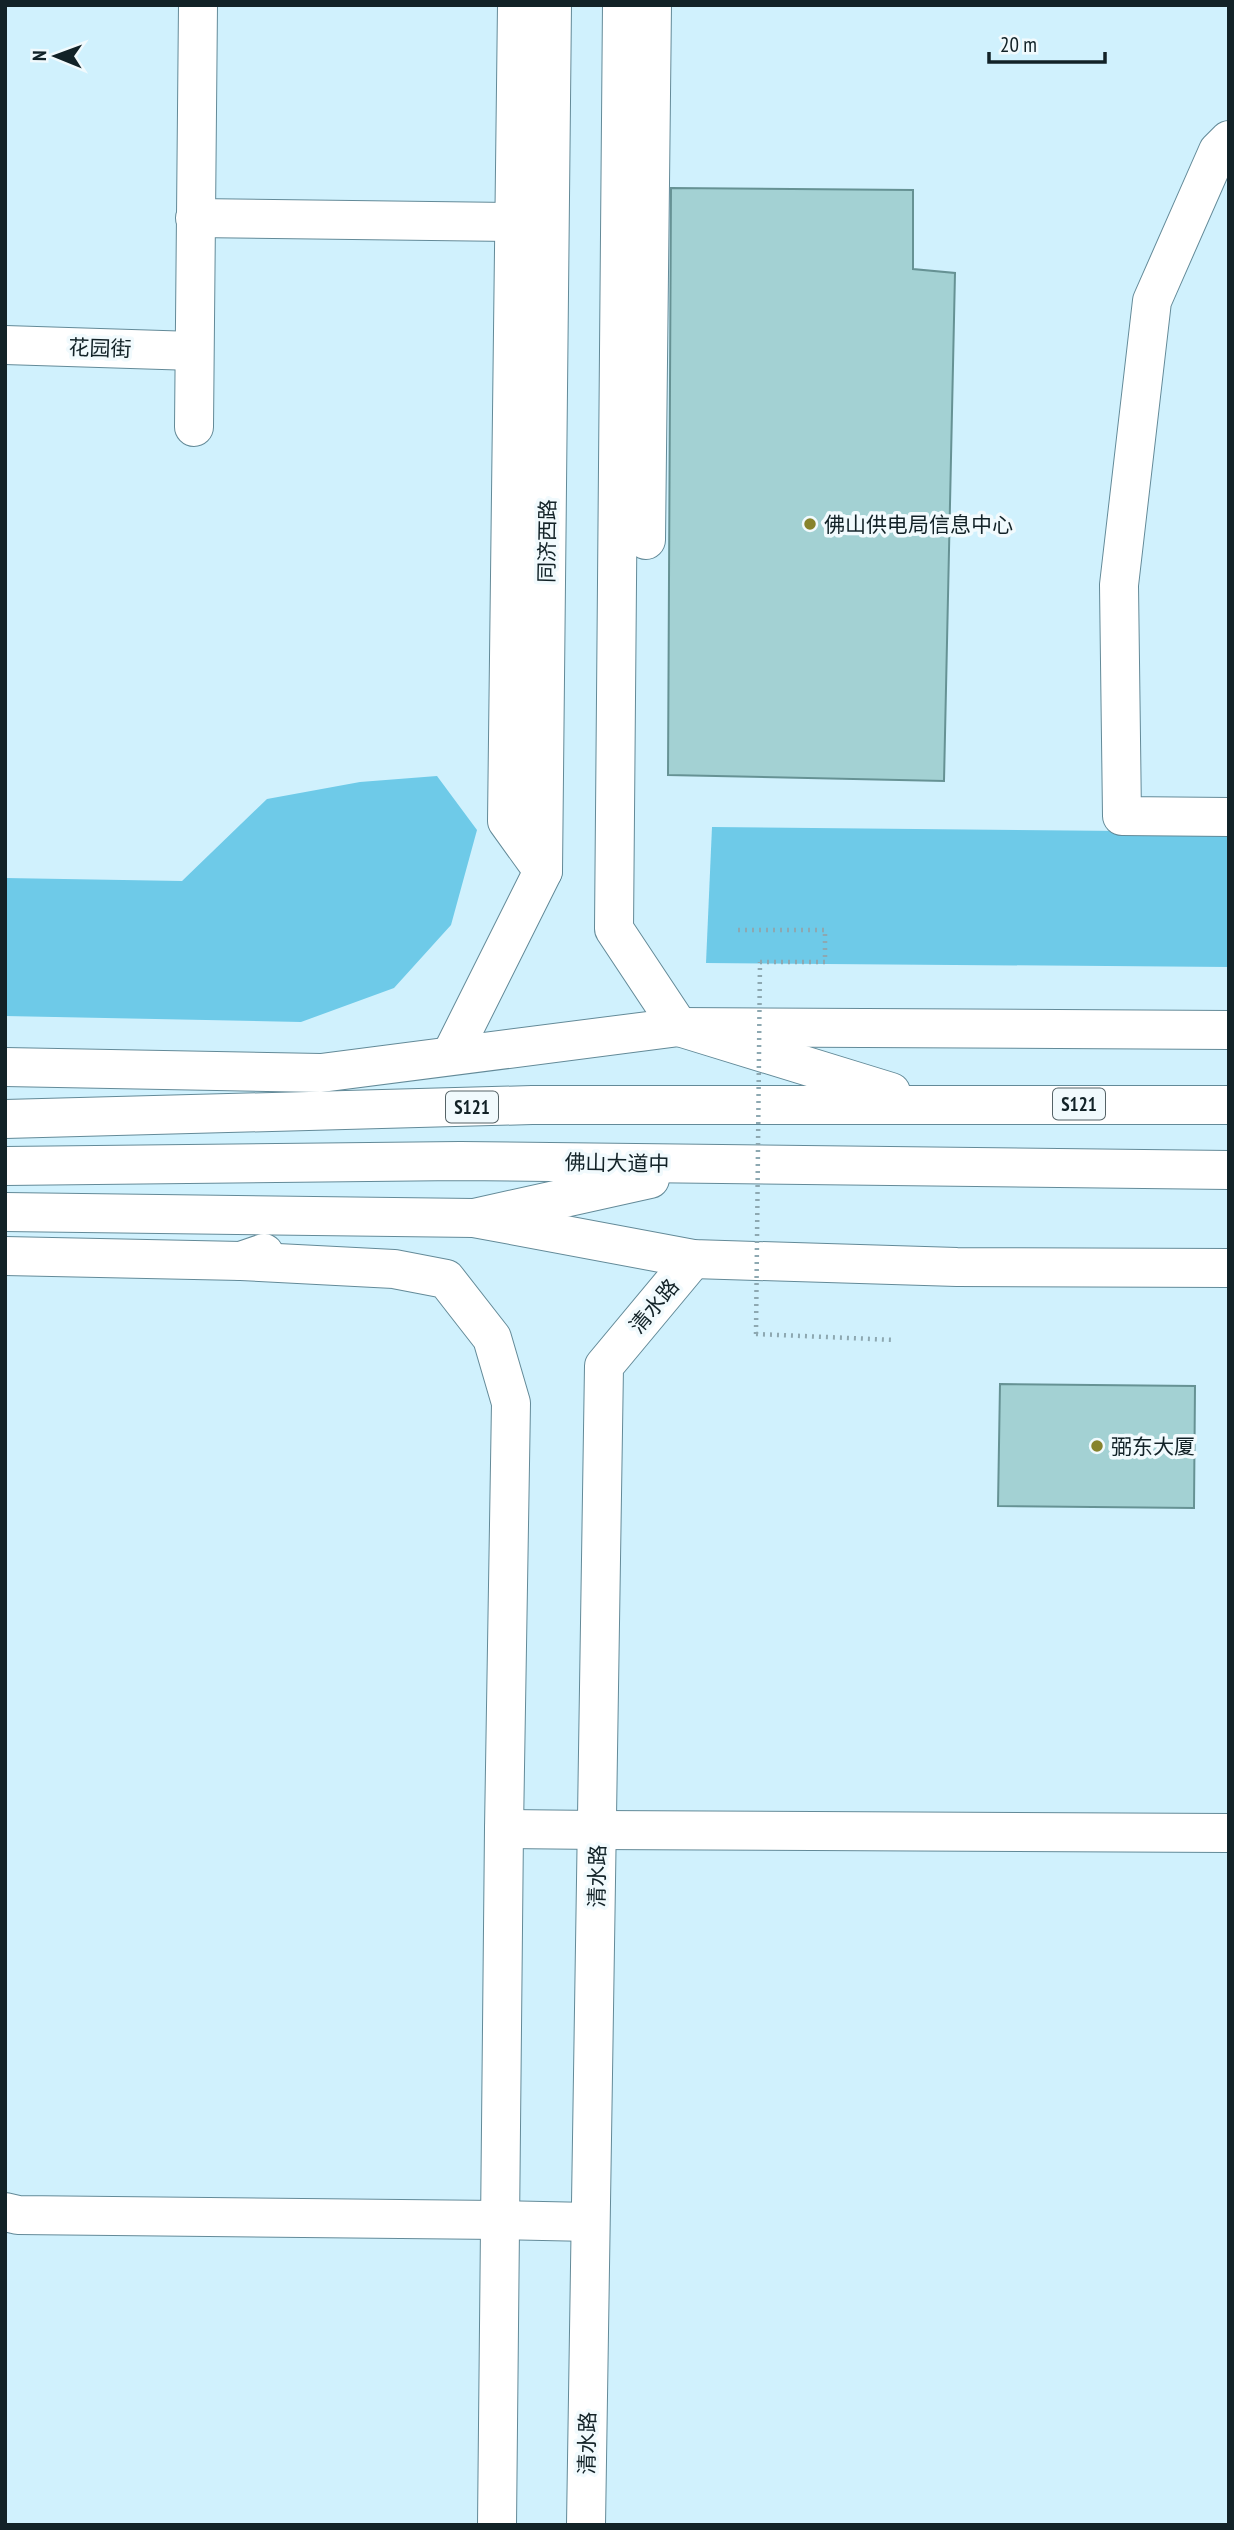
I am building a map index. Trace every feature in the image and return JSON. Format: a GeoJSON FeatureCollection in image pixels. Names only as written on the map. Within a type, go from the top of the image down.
{"type":"FeatureCollection","features":[{"type":"Feature","properties":{"kind":"main road"},"geometry":{"type":"LineString","coordinates":[[194,427],[198,5]]}},
{"type":"Feature","properties":{"kind":"main road"},"geometry":{"type":"LineString","coordinates":[[517,5],[508,821],[544,871]]}},
{"type":"Feature","properties":{"kind":"main road","name":"同济西路"},"geometry":{"type":"LineString","coordinates":[[451,1055],[544,871],[552,5]]}},
{"type":"Feature","properties":{"kind":"main road"},"geometry":{"type":"LineString","coordinates":[[622,5],[614,929],[680,1027],[930,1104]]}},
{"type":"Feature","properties":{"kind":"main road"},"geometry":{"type":"LineString","coordinates":[[615,886],[642,833],[652,5]]}},
{"type":"Feature","properties":{"kind":"main road"},"geometry":{"type":"LineString","coordinates":[[1229,140],[1218,151],[1152,302],[1119,585],[1122,816],[1229,817]]}},
{"type":"Feature","properties":{"kind":"main road"},"geometry":{"type":"LineString","coordinates":[[195,218],[515,222]]}},
{"type":"Feature","properties":{"kind":"main road"},"geometry":{"type":"LineString","coordinates":[[647,437],[620,375],[648,310]]}},
{"type":"Feature","properties":{"kind":"main road","name":"花园街"},"geometry":{"type":"LineString","coordinates":[[5,345],[194,351]]}},
{"type":"Feature","properties":{"kind":"main road"},"geometry":{"type":"LineString","coordinates":[[9,1059],[122,1069],[321,1073],[680,1027],[1229,1030]]}},
{"type":"Feature","properties":{"kind":"main road","name":"S121"},"geometry":{"type":"LineString","coordinates":[[10,1119],[532,1105],[1229,1105]]}},
{"type":"Feature","properties":{"kind":"main road","name":"佛山大道中"},"geometry":{"type":"LineString","coordinates":[[5,1166],[446,1161],[1229,1170]]}},
{"type":"Feature","properties":{"kind":"main road"},"geometry":{"type":"LineString","coordinates":[[474,1218],[713,1164]]}},
{"type":"Feature","properties":{"kind":"main road"},"geometry":{"type":"LineString","coordinates":[[15,1212],[474,1218],[693,1259],[957,1267],[1229,1268]]}},
{"type":"Feature","properties":{"kind":"main road"},"geometry":{"type":"LineString","coordinates":[[241,1261],[376,1217]]}},
{"type":"Feature","properties":{"kind":"main road"},"geometry":{"type":"LineString","coordinates":[[5,1256],[241,1261],[394,1269],[446,1279],[492,1338],[511,1403],[497,2525]]}},
{"type":"Feature","properties":{"kind":"main road","name":"清水路"},"geometry":{"type":"LineString","coordinates":[[586,2525],[604,1366],[693,1259]]}},
{"type":"Feature","properties":{"kind":"main road"},"geometry":{"type":"LineString","coordinates":[[504,1829],[1229,1833]]}},
{"type":"Feature","properties":{"kind":"main road"},"geometry":{"type":"LineString","coordinates":[[5,2213],[590,2222]]}},
{"type":"Feature","properties":{"kind":"path"},"geometry":{"type":"LineString","coordinates":[[738,930],[825,930],[825,962],[760,962],[756,1334],[895,1340]]}},
{"type":"Feature","properties":{"kind":"shaded area"},"geometry":{"type":"Polygon","coordinates":[[[437,776],[477,830],[451,925],[394,988],[301,1022],[5,1016],[5,878],[182,881],[267,799],[360,782],[437,776]]]}},
{"type":"Feature","properties":{"kind":"shaded area"},"geometry":{"type":"Polygon","coordinates":[[[712,827],[1229,832],[1229,967],[706,963],[712,827]]]}},
{"type":"Feature","properties":{"kind":"building","name":"佛山供电局信息中心"},"geometry":{"type":"Polygon","coordinates":[[[671,188],[913,190],[913,269],[955,273],[944,781],[668,775],[671,188]]]}},
{"type":"Feature","properties":{"kind":"building","name":"弼东大厦"},"geometry":{"type":"Polygon","coordinates":[[[1000,1384],[1195,1386],[1194,1508],[998,1506],[1000,1384]]]}},
{"type":"Feature","properties":{"kind":"place","name":"佛山供电局信息中心"},"geometry":{"type":"Point","coordinates":[810,524]}},
{"type":"Feature","properties":{"kind":"place","name":"弼东大厦"},"geometry":{"type":"Point","coordinates":[1097,1446]}}]}
